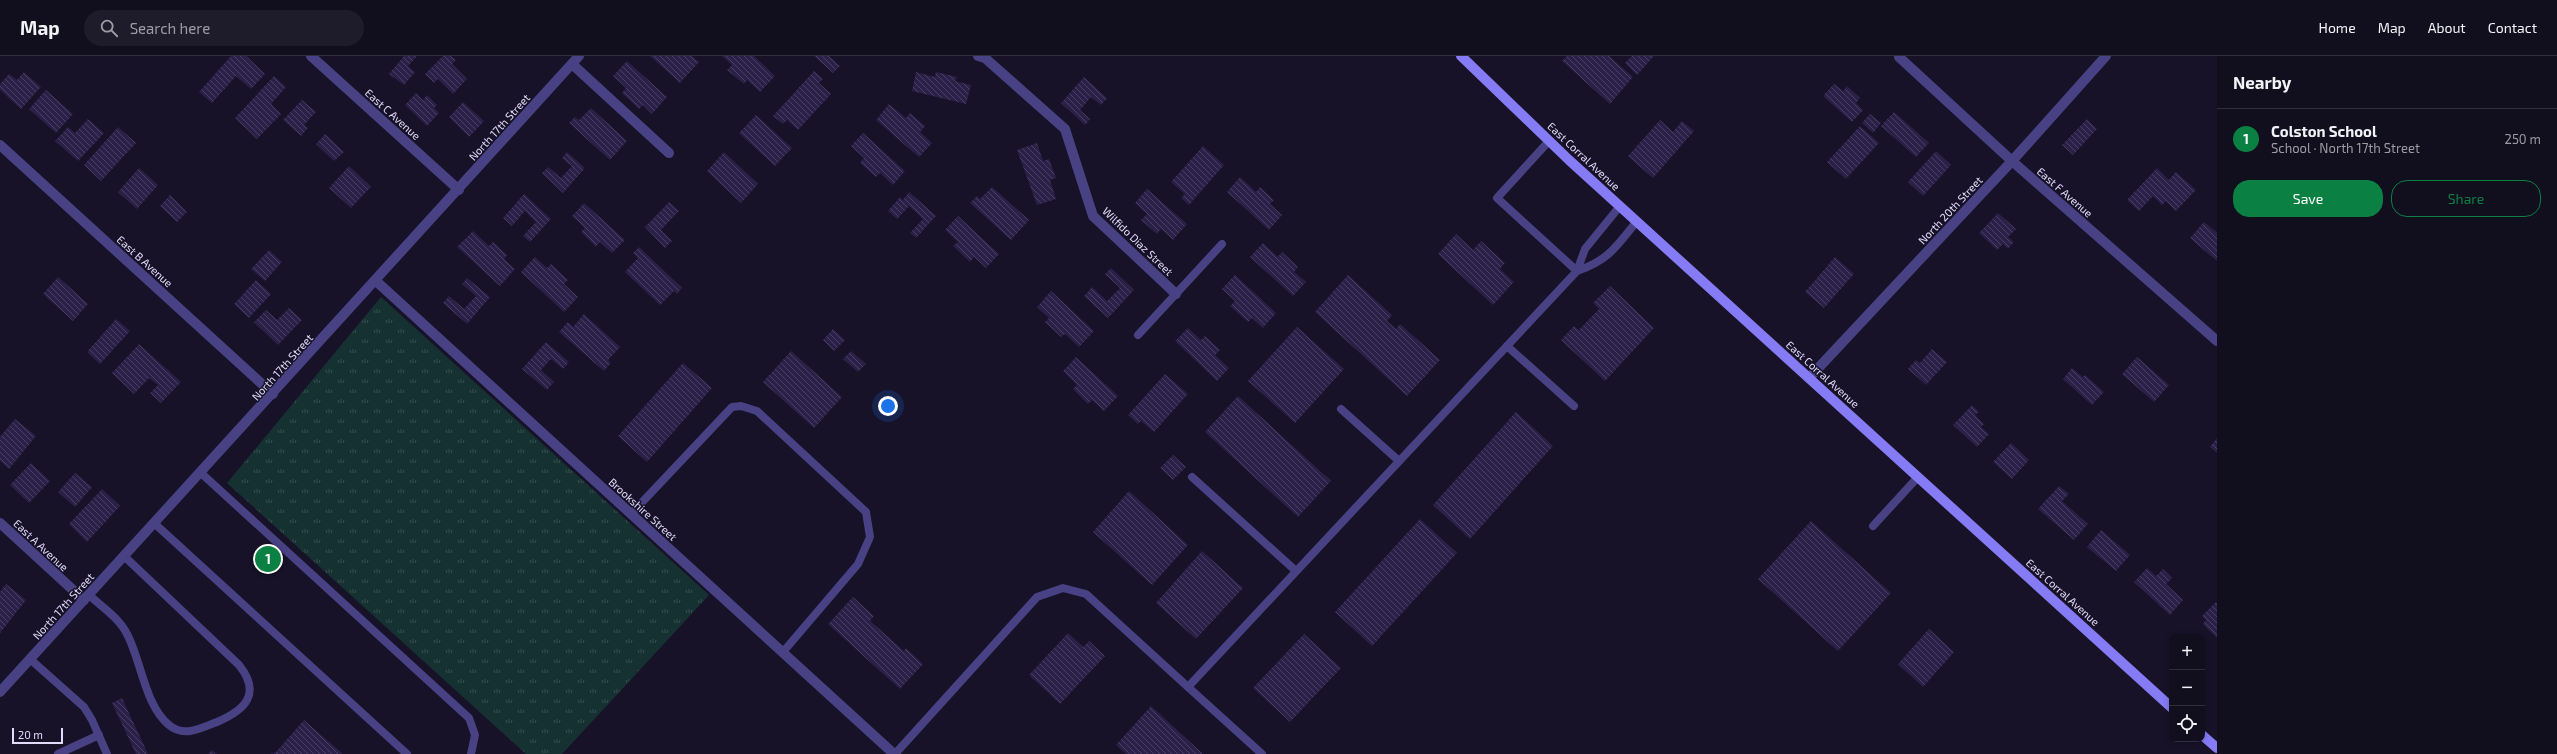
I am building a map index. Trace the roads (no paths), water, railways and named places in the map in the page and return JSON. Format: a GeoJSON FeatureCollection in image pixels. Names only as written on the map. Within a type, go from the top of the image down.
{"type":"FeatureCollection","features":[{"type":"Feature","properties":{"kind":"main road","name":"East Corral Avenue"},"geometry":{"type":"LineString","coordinates":[[1461,56],[1549,141],[2170,706]]}},
{"type":"Feature","properties":{"kind":"main road"},"geometry":{"type":"LineString","coordinates":[[2205,738],[2217,748]]}},
{"type":"Feature","properties":{"kind":"street","name":"East C Avenue"},"geometry":{"type":"LineString","coordinates":[[311,56],[459,190]]}},
{"type":"Feature","properties":{"kind":"street","name":"Wilfido Diaz Street"},"geometry":{"type":"LineString","coordinates":[[978,56],[985,58],[1065,129],[1093,216],[1176,294]]}},
{"type":"Feature","properties":{"kind":"street","name":"North 20th Street"},"geometry":{"type":"LineString","coordinates":[[1809,378],[2012,161],[2106,56]]}},
{"type":"Feature","properties":{"kind":"street","name":"East F Avenue"},"geometry":{"type":"LineString","coordinates":[[1899,57],[2012,161],[2217,341]]}},
{"type":"Feature","properties":{"kind":"street","name":"North 17th Street"},"geometry":{"type":"LineString","coordinates":[[0,692],[576,60]]}},
{"type":"Feature","properties":{"kind":"street"},"geometry":{"type":"LineString","coordinates":[[576,60],[669,153]]}},
{"type":"Feature","properties":{"kind":"street","name":"East B Avenue"},"geometry":{"type":"LineString","coordinates":[[0,145],[273,394]]}},
{"type":"Feature","properties":{"kind":"street","name":"Brookshire Street"},"geometry":{"type":"LineString","coordinates":[[376,281],[894,754]]}},
{"type":"Feature","properties":{"kind":"street","name":"East A Avenue"},"geometry":{"type":"LineString","coordinates":[[0,523],[86,597]]}},
{"type":"Feature","properties":{"kind":"lane"},"geometry":{"type":"LineString","coordinates":[[1549,141],[1497,198],[1577,271]]}},
{"type":"Feature","properties":{"kind":"lane"},"geometry":{"type":"LineString","coordinates":[[1188,686],[1577,271],[1585,249],[1620,206]]}},
{"type":"Feature","properties":{"kind":"lane"},"geometry":{"type":"LineString","coordinates":[[1577,271],[1598,263],[1617,246],[1637,221]]}},
{"type":"Feature","properties":{"kind":"lane"},"geometry":{"type":"LineString","coordinates":[[1138,335],[1222,244]]}},
{"type":"Feature","properties":{"kind":"lane"},"geometry":{"type":"LineString","coordinates":[[1507,346],[1574,406]]}},
{"type":"Feature","properties":{"kind":"lane"},"geometry":{"type":"LineString","coordinates":[[631,514],[732,408],[741,406],[757,411],[866,512],[870,537],[858,564],[783,652]]}},
{"type":"Feature","properties":{"kind":"lane"},"geometry":{"type":"LineString","coordinates":[[1341,409],[1399,461]]}},
{"type":"Feature","properties":{"kind":"lane"},"geometry":{"type":"LineString","coordinates":[[201,473],[469,718],[475,735],[471,754]]}},
{"type":"Feature","properties":{"kind":"lane"},"geometry":{"type":"LineString","coordinates":[[1192,477],[1296,571]]}},
{"type":"Feature","properties":{"kind":"lane"},"geometry":{"type":"LineString","coordinates":[[1873,526],[1918,477]]}},
{"type":"Feature","properties":{"kind":"lane"},"geometry":{"type":"LineString","coordinates":[[154,524],[407,754]]}},
{"type":"Feature","properties":{"kind":"lane"},"geometry":{"type":"LineString","coordinates":[[86,597],[126,632],[156,708],[168,725],[180,731],[191,732],[232,716],[242,709],[248,697],[249,688],[245,672],[124,556]]}},
{"type":"Feature","properties":{"kind":"lane"},"geometry":{"type":"LineString","coordinates":[[894,754],[1037,597],[1063,588],[1086,594],[1262,754]]}},
{"type":"Feature","properties":{"kind":"lane"},"geometry":{"type":"LineString","coordinates":[[30,659],[84,707],[107,754]]}},
{"type":"Feature","properties":{"kind":"lane"},"geometry":{"type":"LineString","coordinates":[[58,754],[99,735]]}},
{"type":"Feature","properties":{"kind":"place","name":"Colston School"},"geometry":{"type":"Point","coordinates":[268,559]}}]}
